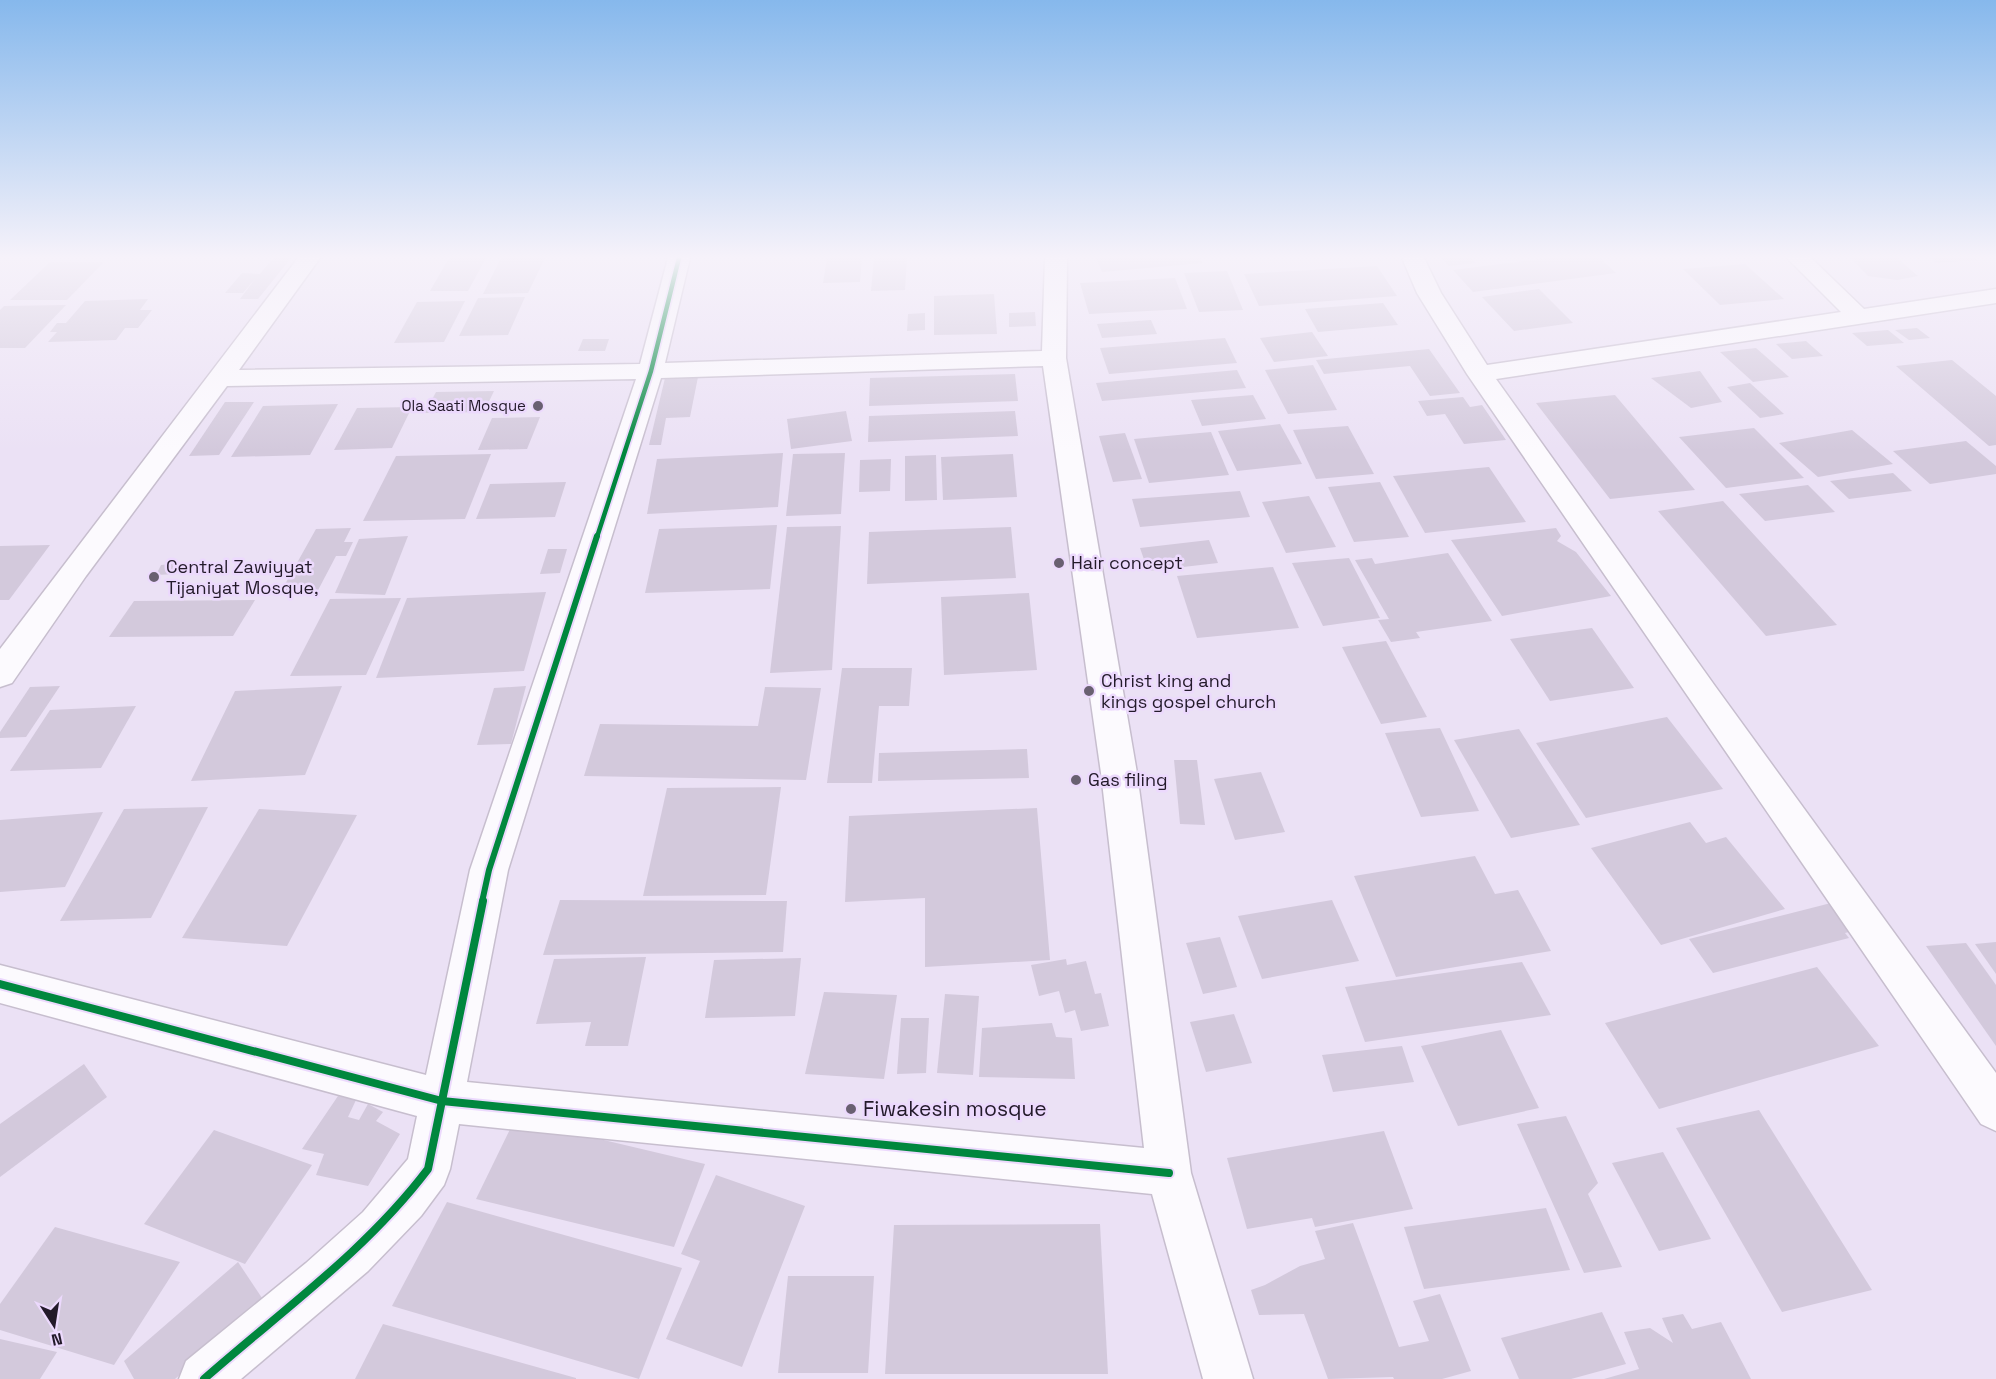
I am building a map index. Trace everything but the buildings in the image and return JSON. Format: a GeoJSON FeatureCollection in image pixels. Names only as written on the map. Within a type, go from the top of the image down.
{"type":"FeatureCollection","features":[{"type":"Feature","properties":{"kind":"street"},"geometry":{"type":"LineString","coordinates":[[0,674],[68,576],[223,378],[263,322]]}},
{"type":"Feature","properties":{"kind":"street"},"geometry":{"type":"LineString","coordinates":[[204,1379],[354,1253],[410,1197],[428,1169],[489,870],[651,371],[663,322]]}},
{"type":"Feature","properties":{"kind":"street"},"geometry":{"type":"LineString","coordinates":[[1054,322],[1053,358],[1119,773],[1169,1173],[1228,1379]]}},
{"type":"Feature","properties":{"kind":"street"},"geometry":{"type":"LineString","coordinates":[[1447,322],[1480,374],[1703,695],[1996,1109]]}},
{"type":"Feature","properties":{"kind":"street"},"geometry":{"type":"LineString","coordinates":[[1480,374],[1817,322]]}},
{"type":"Feature","properties":{"kind":"street"},"geometry":{"type":"LineString","coordinates":[[223,378],[651,371],[1053,358]]}},
{"type":"Feature","properties":{"kind":"street"},"geometry":{"type":"LineString","coordinates":[[0,984],[442,1101],[1169,1173]]}},
{"type":"Feature","properties":{"kind":"cycle path"},"geometry":{"type":"LineString","coordinates":[[204,1379],[351,1255],[405,1200],[428,1169],[489,870],[651,371],[663,322]]}},
{"type":"Feature","properties":{"kind":"cycle path"},"geometry":{"type":"LineString","coordinates":[[0,984],[442,1101],[1169,1173]]}},
{"type":"Feature","properties":{"kind":"place","name":"Ola Saati Mosque"},"geometry":{"type":"Point","coordinates":[538,406]}},
{"type":"Feature","properties":{"kind":"place","name":"Hair concept"},"geometry":{"type":"Point","coordinates":[1059,563]}},
{"type":"Feature","properties":{"kind":"place","name":"Central Zawiyyat Tijaniyat Mosque,"},"geometry":{"type":"Point","coordinates":[154,577]}},
{"type":"Feature","properties":{"kind":"place","name":"Christ king and kings gospel church"},"geometry":{"type":"Point","coordinates":[1089,691]}},
{"type":"Feature","properties":{"kind":"place","name":"Gas filing"},"geometry":{"type":"Point","coordinates":[1076,780]}},
{"type":"Feature","properties":{"kind":"place","name":"Fiwakesin mosque"},"geometry":{"type":"Point","coordinates":[851,1109]}}]}
